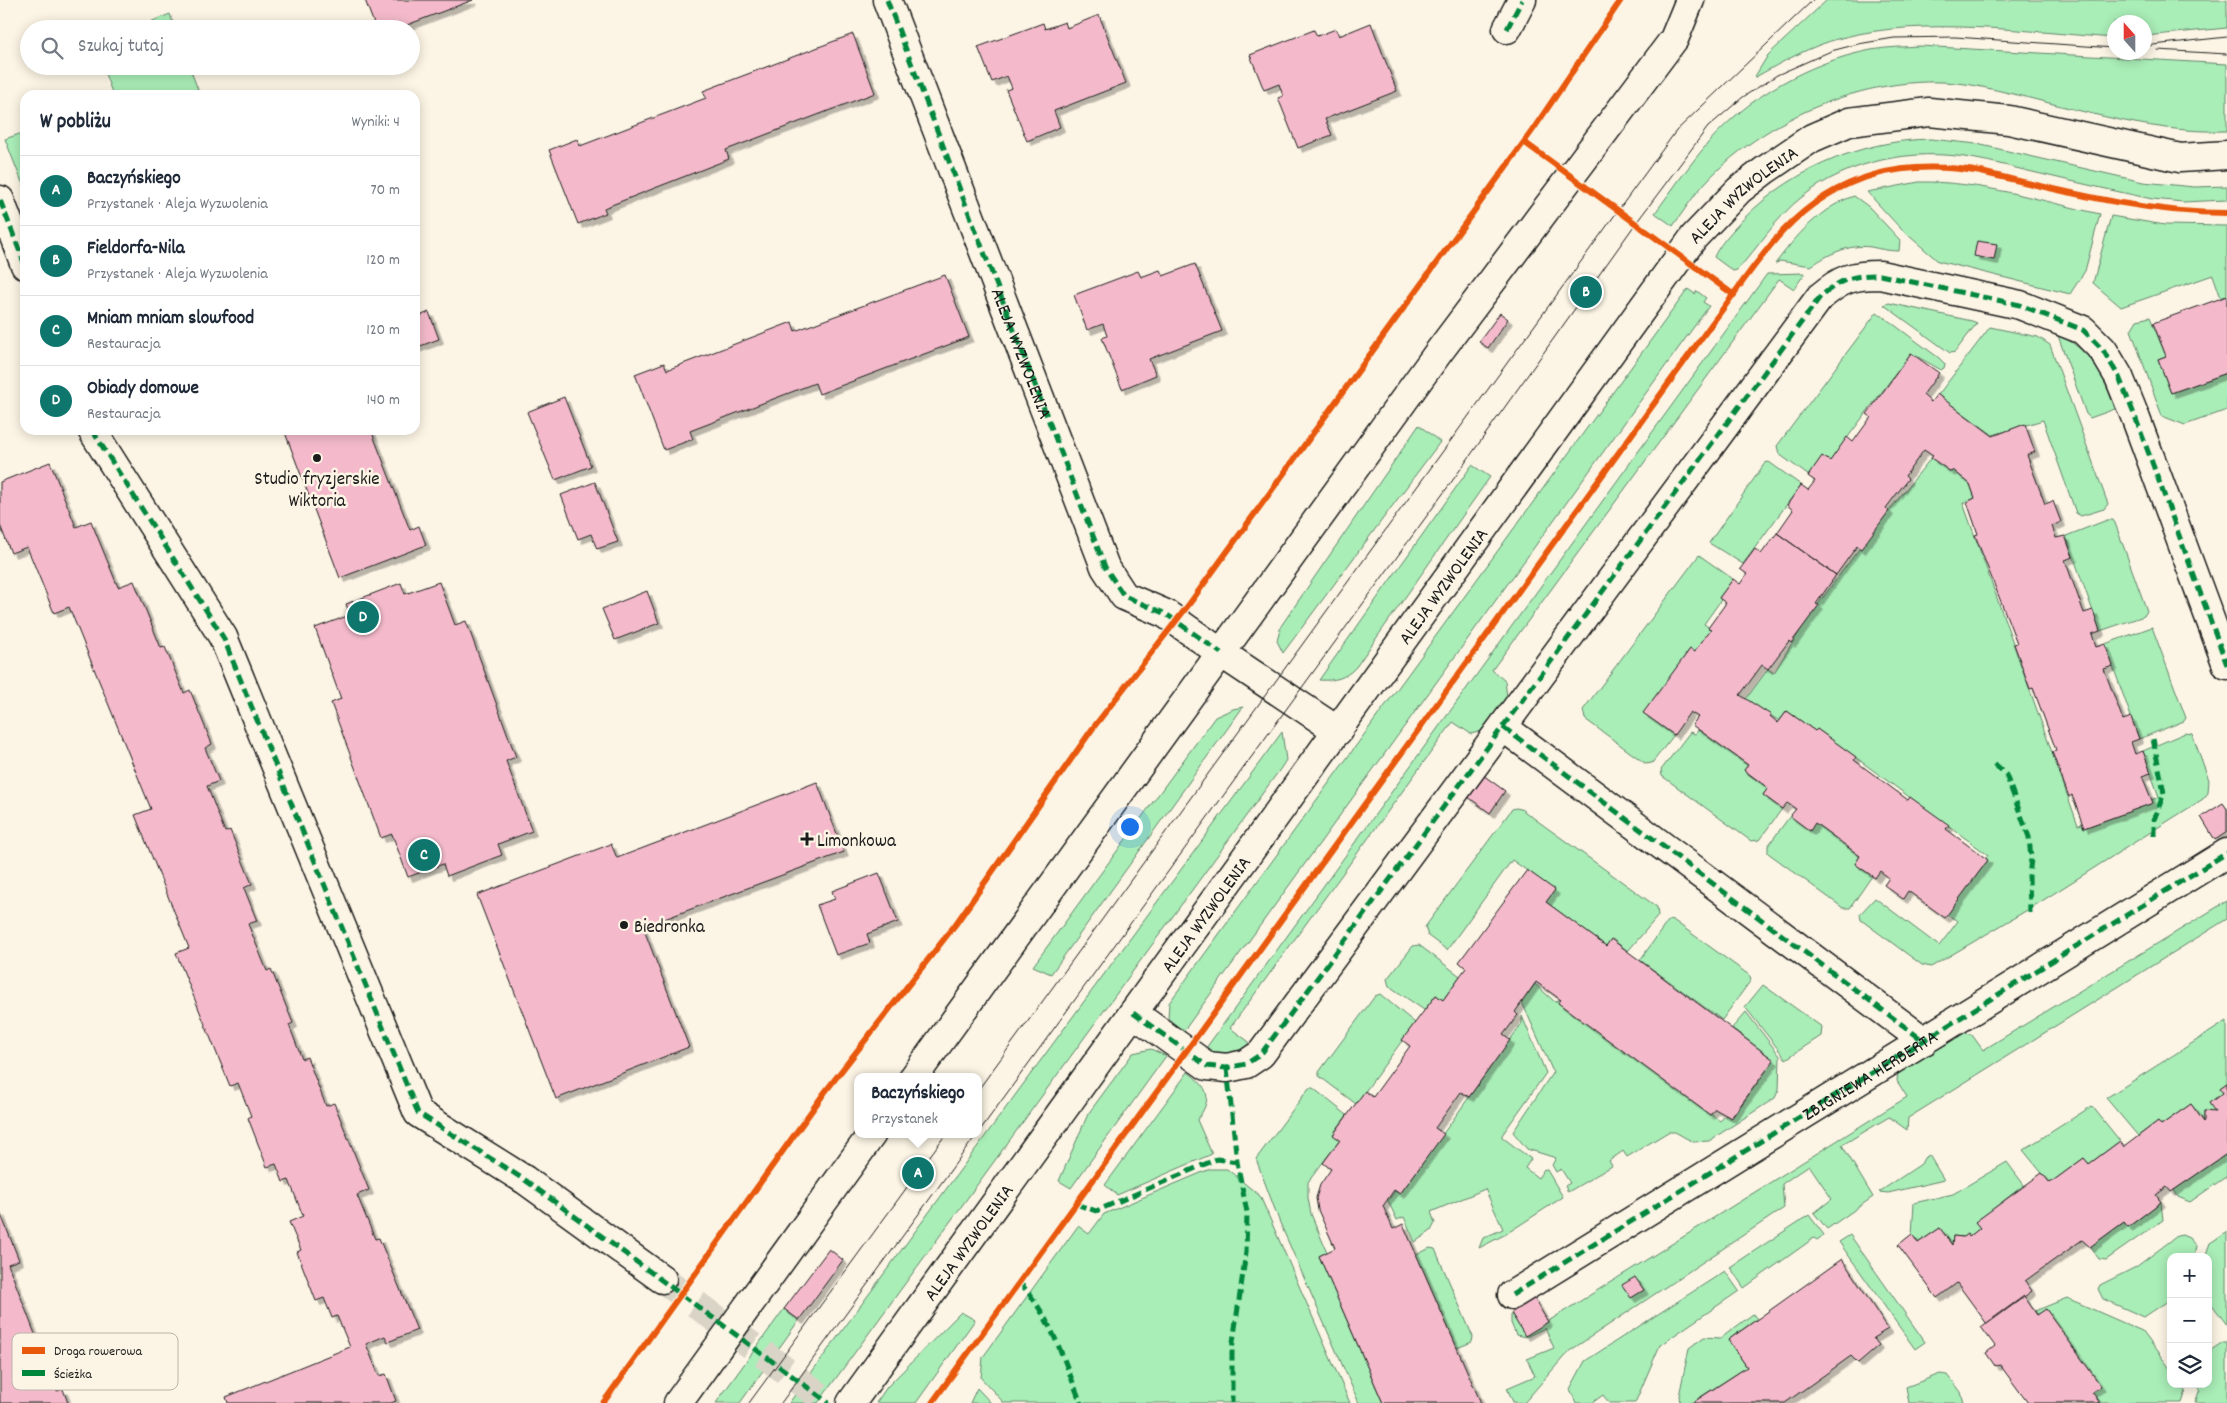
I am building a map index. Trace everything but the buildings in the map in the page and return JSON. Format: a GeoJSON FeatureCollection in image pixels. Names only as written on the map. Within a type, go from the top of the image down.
{"type":"FeatureCollection","features":[{"type":"Feature","properties":{"kind":"street","name":"ALEJA WYZWOLENIA"},"geometry":{"type":"LineString","coordinates":[[887,0],[1106,567],[1124,596],[1166,614],[1221,653],[1338,730]]}},
{"type":"Feature","properties":{"kind":"street"},"geometry":{"type":"LineString","coordinates":[[1506,29],[1522,0]]}},
{"type":"Feature","properties":{"kind":"street"},"geometry":{"type":"LineString","coordinates":[[917,1073],[1438,353],[1674,39],[1690,0]]}},
{"type":"Feature","properties":{"kind":"street","name":"ALEJA WYZWOLENIA"},"geometry":{"type":"LineString","coordinates":[[851,1403],[1694,237],[1739,190],[1786,155],[1831,128],[1849,122],[1929,112],[2009,120],[2180,158],[2227,155]]}},
{"type":"Feature","properties":{"kind":"street"},"geometry":{"type":"LineString","coordinates":[[0,200],[20,252]]}},
{"type":"Feature","properties":{"kind":"street"},"geometry":{"type":"LineString","coordinates":[[1133,1014],[1207,1066],[1227,1068],[1246,1064],[1261,1054],[1820,297],[1837,283],[1858,275],[1880,275],[2020,305],[2083,330],[2103,350],[2119,377],[2136,419],[2227,665]]}},
{"type":"Feature","properties":{"kind":"street"},"geometry":{"type":"LineString","coordinates":[[95,435],[223,637],[418,1113],[525,1180],[662,1280]]}},
{"type":"Feature","properties":{"kind":"street"},"geometry":{"type":"LineString","coordinates":[[1503,727],[1924,1041]]}},
{"type":"Feature","properties":{"kind":"street","name":"ZBIGNIEWA HERBERTA"},"geometry":{"type":"LineString","coordinates":[[1512,1295],[2227,852]]}},
{"type":"Feature","properties":{"kind":"street"},"geometry":{"type":"LineString","coordinates":[[678,1403],[869,1138]]}},
{"type":"Feature","properties":{"kind":"green space"},"geometry":{"type":"Polygon","coordinates":[[[1827,0],[2227,0],[2227,28],[2152,35],[2152,15],[2107,15],[2107,37],[1941,27],[1873,31],[1818,45],[1754,78],[1768,55],[1827,0]]]}},
{"type":"Feature","properties":{"kind":"green space"},"geometry":{"type":"Polygon","coordinates":[[[170,14],[172,20],[155,20],[170,14]]]}},
{"type":"Feature","properties":{"kind":"green space"},"geometry":{"type":"Polygon","coordinates":[[[1920,46],[2107,57],[2107,60],[2152,60],[2227,64],[2227,131],[2196,131],[2134,123],[1982,87],[1945,82],[1908,83],[1870,89],[1832,100],[1796,116],[1762,135],[1732,158],[1705,183],[1673,226],[1655,213],[1708,143],[1742,110],[1761,96],[1803,72],[1825,63],[1877,49],[1920,46]]]}},
{"type":"Feature","properties":{"kind":"green space"},"geometry":{"type":"Polygon","coordinates":[[[105,75],[192,75],[198,90],[111,90],[105,75]]]}},
{"type":"Feature","properties":{"kind":"green space"},"geometry":{"type":"Polygon","coordinates":[[[20,134],[20,177],[5,139],[20,134]]]}},
{"type":"Feature","properties":{"kind":"green space"},"geometry":{"type":"Polygon","coordinates":[[[1931,139],[1977,144],[2143,182],[2194,187],[2227,186],[2227,200],[2183,202],[2152,199],[1989,161],[1949,155],[1904,156],[1861,166],[1820,184],[1784,213],[1737,270],[1733,271],[1714,257],[1734,229],[1754,209],[1775,191],[1799,176],[1824,163],[1850,153],[1904,141],[1931,139]]]}},
{"type":"Feature","properties":{"kind":"green space"},"geometry":{"type":"Polygon","coordinates":[[[1919,182],[1988,188],[2100,214],[2085,271],[2070,294],[1938,261],[1901,229],[1867,192],[1919,182]]]}},
{"type":"Feature","properties":{"kind":"green space"},"geometry":{"type":"Polygon","coordinates":[[[1854,196],[1869,207],[1900,240],[1899,251],[1863,246],[1832,254],[1811,266],[1780,261],[1775,264],[1800,234],[1820,215],[1831,207],[1854,196]]]}},
{"type":"Feature","properties":{"kind":"green space"},"geometry":{"type":"Polygon","coordinates":[[[2111,216],[2165,225],[2227,226],[2227,296],[2221,298],[2213,275],[2121,307],[2093,283],[2111,216]]]}},
{"type":"Feature","properties":{"kind":"green space"},"geometry":{"type":"Polygon","coordinates":[[[1805,273],[1794,289],[1779,279],[1492,670],[1505,681],[1507,697],[1482,731],[1471,734],[1453,722],[1230,1028],[1248,1041],[1248,1052],[1226,1055],[1206,1048],[1767,274],[1805,273]]]}},
{"type":"Feature","properties":{"kind":"green space"},"geometry":{"type":"Polygon","coordinates":[[[1688,289],[1695,294],[1697,291],[1706,298],[1703,302],[1709,306],[1183,1032],[1168,1018],[1169,1003],[1688,289]]]}},
{"type":"Feature","properties":{"kind":"green space"},"geometry":{"type":"Polygon","coordinates":[[[1889,303],[1977,323],[1955,352],[1950,353],[1884,305],[1889,303]]]}},
{"type":"Feature","properties":{"kind":"green space"},"geometry":{"type":"Polygon","coordinates":[[[1877,312],[1939,358],[1945,364],[1944,368],[1941,370],[1911,353],[1830,461],[1809,476],[1779,454],[1777,446],[1877,312]]]}},
{"type":"Feature","properties":{"kind":"green space"},"geometry":{"type":"Polygon","coordinates":[[[2150,317],[2166,356],[2158,359],[2171,393],[2227,373],[2227,410],[2185,425],[2162,416],[2131,330],[2137,320],[2150,317]]]}},
{"type":"Feature","properties":{"kind":"green space"},"geometry":{"type":"Polygon","coordinates":[[[1990,327],[2038,337],[2050,345],[2108,504],[2104,509],[2081,516],[2076,513],[2043,420],[1993,435],[1938,395],[1990,327]]]}},
{"type":"Feature","properties":{"kind":"green space"},"geometry":{"type":"Polygon","coordinates":[[[2057,333],[2079,348],[2094,364],[2105,384],[2115,409],[2090,418],[2086,414],[2057,333]]]}},
{"type":"Feature","properties":{"kind":"green space"},"geometry":{"type":"Polygon","coordinates":[[[1419,425],[1440,442],[1283,653],[1277,641],[1281,626],[1419,425]]]}},
{"type":"Feature","properties":{"kind":"green space"},"geometry":{"type":"Polygon","coordinates":[[[1931,458],[1951,472],[1953,470],[1970,484],[1975,498],[1963,503],[2078,825],[2082,824],[2084,828],[2152,803],[2151,800],[2159,797],[2143,751],[2185,733],[2192,734],[2209,780],[2208,793],[2203,799],[2034,906],[1931,967],[1922,965],[1861,920],[1860,914],[1875,898],[1939,946],[1958,921],[1947,915],[1988,860],[1986,858],[1988,855],[1817,729],[1815,731],[1787,711],[1779,721],[1746,699],[1768,669],[1774,673],[1829,590],[1931,458]]]}},
{"type":"Feature","properties":{"kind":"green space"},"geometry":{"type":"Polygon","coordinates":[[[1769,462],[1801,485],[1743,564],[1709,543],[1765,463],[1769,462]]]}},
{"type":"Feature","properties":{"kind":"green space"},"geometry":{"type":"Polygon","coordinates":[[[1472,465],[1490,477],[1356,667],[1348,674],[1339,678],[1319,680],[1472,465]]]}},
{"type":"Feature","properties":{"kind":"green space"},"geometry":{"type":"Polygon","coordinates":[[[2107,520],[2113,520],[2115,523],[2147,611],[2144,616],[2100,631],[2066,536],[2107,520]]]}},
{"type":"Feature","properties":{"kind":"green space"},"geometry":{"type":"Polygon","coordinates":[[[1699,555],[1733,579],[1704,624],[1711,629],[1694,652],[1690,649],[1644,713],[1674,735],[1652,763],[1646,764],[1585,719],[1583,710],[1699,555]]]}},
{"type":"Feature","properties":{"kind":"green space"},"geometry":{"type":"Polygon","coordinates":[[[2152,627],[2186,718],[2184,721],[2139,739],[2105,644],[2152,627]]]}},
{"type":"Feature","properties":{"kind":"green space"},"geometry":{"type":"Polygon","coordinates":[[[1243,707],[1051,974],[1033,966],[1215,717],[1243,707]]]}},
{"type":"Feature","properties":{"kind":"green space"},"geometry":{"type":"Polygon","coordinates":[[[1699,730],[1748,765],[1744,771],[1768,788],[1763,795],[1782,809],[1759,840],[1751,841],[1662,776],[1661,770],[1690,732],[1695,734],[1699,730]]]}},
{"type":"Feature","properties":{"kind":"green space"},"geometry":{"type":"Polygon","coordinates":[[[1282,732],[1286,760],[1281,768],[818,1403],[789,1403],[1282,732]]]}},
{"type":"Feature","properties":{"kind":"green space"},"geometry":{"type":"Polygon","coordinates":[[[1512,809],[1521,809],[1657,907],[1658,916],[1628,951],[1612,939],[1606,946],[1546,902],[1554,890],[1512,860],[1447,950],[1428,936],[1425,927],[1512,809]]]}},
{"type":"Feature","properties":{"kind":"green space"},"geometry":{"type":"Polygon","coordinates":[[[1790,816],[1815,823],[1860,856],[1855,864],[1872,876],[1850,908],[1843,908],[1768,853],[1768,846],[1790,816]]]}},
{"type":"Feature","properties":{"kind":"green space"},"geometry":{"type":"Polygon","coordinates":[[[2227,901],[2227,919],[1908,1118],[1907,1130],[1889,1117],[1842,1145],[1873,1197],[1827,1229],[1814,1213],[1832,1199],[1809,1165],[1782,1184],[1784,1208],[1568,1352],[1524,1403],[1513,1402],[1507,1388],[1535,1376],[1527,1359],[1554,1348],[1545,1328],[1526,1337],[1516,1335],[1511,1323],[1511,1313],[1526,1335],[1907,1097],[1897,1081],[1898,1070],[1963,1031],[1972,1035],[1983,1050],[2227,901]]]}},
{"type":"Feature","properties":{"kind":"green space"},"geometry":{"type":"Polygon","coordinates":[[[1673,920],[1749,975],[1751,980],[1722,1020],[1640,960],[1668,921],[1673,920]]]}},
{"type":"Feature","properties":{"kind":"green space"},"geometry":{"type":"Polygon","coordinates":[[[1419,945],[1460,976],[1443,1000],[1436,995],[1424,1010],[1389,986],[1387,979],[1413,946],[1419,945]]]}},
{"type":"Feature","properties":{"kind":"green space"},"geometry":{"type":"Polygon","coordinates":[[[1535,984],[1555,1002],[1561,1000],[1559,1003],[1720,1121],[1726,1115],[1732,1118],[1774,1060],[1732,1028],[1746,1012],[1780,1056],[1779,1089],[1775,1098],[1709,1141],[1693,1142],[1675,1132],[1668,1132],[1627,1157],[1623,1151],[1609,1161],[1612,1166],[1568,1192],[1565,1186],[1570,1183],[1561,1169],[1556,1172],[1552,1165],[1556,1158],[1527,1149],[1513,1132],[1553,1072],[1522,1002],[1535,984]]]}},
{"type":"Feature","properties":{"kind":"green space"},"geometry":{"type":"Polygon","coordinates":[[[1763,985],[1822,1027],[1821,1036],[1786,1059],[1745,1007],[1763,985]]]}},
{"type":"Feature","properties":{"kind":"green space"},"geometry":{"type":"Polygon","coordinates":[[[1380,994],[1415,1023],[1356,1104],[1319,1076],[1319,1072],[1375,996],[1380,994]]]}},
{"type":"Feature","properties":{"kind":"green space"},"geometry":{"type":"Polygon","coordinates":[[[1522,1016],[1546,1073],[1502,1137],[1531,1159],[1525,1168],[1538,1178],[1544,1169],[1547,1170],[1563,1197],[1506,1234],[1479,1248],[1483,1238],[1503,1229],[1485,1189],[1431,1212],[1435,1223],[1431,1231],[1415,1242],[1404,1217],[1397,1220],[1388,1201],[1395,1191],[1400,1194],[1522,1023],[1522,1016]]]}},
{"type":"Feature","properties":{"kind":"green space"},"geometry":{"type":"Polygon","coordinates":[[[2227,1021],[2227,1083],[2220,1088],[2223,1093],[2215,1112],[2204,1111],[2204,1122],[2191,1104],[2161,1125],[2158,1121],[2138,1136],[2106,1098],[2227,1021]]]}},
{"type":"Feature","properties":{"kind":"green space"},"geometry":{"type":"Polygon","coordinates":[[[1151,1049],[1166,1056],[1071,1188],[1059,1181],[1088,1114],[1133,1053],[1151,1049]]]}},
{"type":"Feature","properties":{"kind":"green space"},"geometry":{"type":"Polygon","coordinates":[[[1188,1072],[1201,1083],[1206,1094],[1205,1105],[1197,1120],[1212,1154],[1117,1195],[1105,1185],[1188,1072]]]}},
{"type":"Feature","properties":{"kind":"green space"},"geometry":{"type":"Polygon","coordinates":[[[1309,1088],[1313,1088],[1347,1115],[1333,1134],[1340,1140],[1308,1182],[1308,1198],[1311,1214],[1327,1252],[1319,1256],[1383,1403],[1359,1403],[1280,1223],[1256,1159],[1309,1088]]]}},
{"type":"Feature","properties":{"kind":"green space"},"geometry":{"type":"Polygon","coordinates":[[[2092,1106],[2120,1141],[2089,1164],[2084,1158],[2050,1183],[2023,1150],[2092,1106]]]}},
{"type":"Feature","properties":{"kind":"green space"},"geometry":{"type":"Polygon","coordinates":[[[1929,1155],[1944,1180],[1888,1193],[1879,1192],[1921,1164],[1924,1158],[1929,1155]]]}},
{"type":"Feature","properties":{"kind":"green space"},"geometry":{"type":"Polygon","coordinates":[[[2225,1155],[2227,1158],[2227,1176],[2190,1202],[2178,1197],[2174,1190],[2225,1155]]]}},
{"type":"Feature","properties":{"kind":"green space"},"geometry":{"type":"Polygon","coordinates":[[[2007,1162],[2024,1185],[1976,1222],[1980,1228],[1969,1237],[1967,1234],[1963,1237],[1953,1236],[1952,1245],[1940,1228],[1918,1243],[1912,1234],[1914,1203],[1953,1194],[2007,1162]]]}},
{"type":"Feature","properties":{"kind":"green space"},"geometry":{"type":"Polygon","coordinates":[[[1210,1169],[1227,1169],[1260,1196],[1350,1403],[1004,1403],[981,1378],[983,1357],[1078,1226],[1089,1234],[1104,1214],[1210,1169]]]}},
{"type":"Feature","properties":{"kind":"green space"},"geometry":{"type":"Polygon","coordinates":[[[2161,1202],[2163,1220],[2106,1260],[2099,1259],[2090,1247],[2124,1222],[2128,1227],[2161,1202]]]}},
{"type":"Feature","properties":{"kind":"green space"},"geometry":{"type":"Polygon","coordinates":[[[1809,1215],[1824,1235],[1817,1240],[1814,1238],[1744,1288],[1730,1267],[1809,1215]]]}},
{"type":"Feature","properties":{"kind":"green space"},"geometry":{"type":"Polygon","coordinates":[[[2227,1232],[2227,1325],[2212,1304],[2212,1253],[2206,1253],[2210,1243],[2227,1232]]]}},
{"type":"Feature","properties":{"kind":"green space"},"geometry":{"type":"Polygon","coordinates":[[[1850,1235],[1925,1342],[1915,1349],[1839,1242],[1850,1235]]]}},
{"type":"Feature","properties":{"kind":"green space"},"geometry":{"type":"Polygon","coordinates":[[[2182,1235],[2189,1238],[2196,1246],[2195,1253],[2167,1253],[2167,1302],[2144,1317],[2103,1299],[2098,1289],[2100,1285],[2136,1267],[2177,1236],[2182,1235]]]}},
{"type":"Feature","properties":{"kind":"green space"},"geometry":{"type":"Polygon","coordinates":[[[1430,1248],[1435,1249],[1473,1337],[1472,1342],[1457,1348],[1416,1255],[1430,1248]]]}},
{"type":"Feature","properties":{"kind":"green space"},"geometry":{"type":"Polygon","coordinates":[[[1725,1271],[1739,1291],[1660,1345],[1635,1403],[1609,1403],[1603,1395],[1592,1403],[1576,1403],[1570,1389],[1585,1361],[1725,1271]]]}},
{"type":"Feature","properties":{"kind":"green space"},"geometry":{"type":"Polygon","coordinates":[[[2067,1298],[2142,1331],[2167,1365],[2167,1388],[2184,1388],[2186,1391],[2182,1403],[2100,1403],[2046,1309],[2037,1315],[2035,1311],[2067,1298]]]}},
{"type":"Feature","properties":{"kind":"green space"},"geometry":{"type":"Polygon","coordinates":[[[784,1309],[799,1320],[740,1403],[716,1403],[784,1309]]]}},
{"type":"Feature","properties":{"kind":"green space"},"geometry":{"type":"Polygon","coordinates":[[[961,1312],[975,1320],[916,1403],[876,1403],[887,1387],[961,1312]]]}},
{"type":"Feature","properties":{"kind":"green space"},"geometry":{"type":"Polygon","coordinates":[[[1753,1314],[1757,1319],[1728,1340],[1747,1367],[1691,1403],[1680,1403],[1679,1396],[1689,1348],[1704,1337],[1721,1338],[1753,1314]]]}},
{"type":"Feature","properties":{"kind":"green space"},"geometry":{"type":"Polygon","coordinates":[[[2223,1343],[2227,1343],[2227,1403],[2195,1403],[2199,1388],[2212,1388],[2212,1350],[2223,1343]]]}},
{"type":"Feature","properties":{"kind":"green space"},"geometry":{"type":"Polygon","coordinates":[[[1940,1374],[1948,1375],[1961,1392],[1964,1403],[1909,1403],[1906,1387],[1940,1374]]]}},
{"type":"Feature","properties":{"kind":"green space"},"geometry":{"type":"Polygon","coordinates":[[[977,1388],[991,1403],[970,1403],[977,1388]]]}},
{"type":"Feature","properties":{"kind":"tunnel"},"geometry":{"type":"LineString","coordinates":[[662,1279],[829,1403]]}},
{"type":"Feature","properties":{"kind":"tram line"},"geometry":{"type":"LineString","coordinates":[[982,1085],[1676,131],[1813,0]]}},
{"type":"Feature","properties":{"kind":"tram line"},"geometry":{"type":"LineString","coordinates":[[982,1128],[1450,484],[1636,223],[1708,127],[1743,97],[1777,75],[1831,51],[1858,44],[1894,38],[1955,37],[2107,48]]}},
{"type":"Feature","properties":{"kind":"tram line"},"geometry":{"type":"LineString","coordinates":[[2152,45],[2227,37]]}},
{"type":"Feature","properties":{"kind":"tram line"},"geometry":{"type":"LineString","coordinates":[[2157,50],[2227,54]]}},
{"type":"Feature","properties":{"kind":"tram line"},"geometry":{"type":"LineString","coordinates":[[749,1403],[943,1138]]}},
{"type":"Feature","properties":{"kind":"tram line"},"geometry":{"type":"LineString","coordinates":[[781,1403],[974,1138]]}},
{"type":"Feature","properties":{"kind":"marked path"},"geometry":{"type":"LineString","coordinates":[[887,0],[1105,567],[1124,596],[1166,614],[1221,653]]}},
{"type":"Feature","properties":{"kind":"marked path"},"geometry":{"type":"LineString","coordinates":[[1507,29],[1522,0]]}},
{"type":"Feature","properties":{"kind":"marked path"},"geometry":{"type":"LineString","coordinates":[[0,200],[20,252]]}},
{"type":"Feature","properties":{"kind":"marked path"},"geometry":{"type":"LineString","coordinates":[[1133,1013],[1207,1066],[1227,1068],[1246,1064],[1261,1054],[1820,297],[1847,279],[1880,275],[2020,305],[2083,330],[2103,350],[2119,377],[2136,419],[2227,665]]}},
{"type":"Feature","properties":{"kind":"marked path"},"geometry":{"type":"LineString","coordinates":[[95,435],[223,637],[418,1113],[525,1180],[829,1403]]}},
{"type":"Feature","properties":{"kind":"marked path"},"geometry":{"type":"LineString","coordinates":[[1503,727],[1924,1041]]}},
{"type":"Feature","properties":{"kind":"marked path"},"geometry":{"type":"LineString","coordinates":[[2153,739],[2164,793],[2154,820],[2154,837]]}},
{"type":"Feature","properties":{"kind":"marked path"},"geometry":{"type":"LineString","coordinates":[[1994,764],[2006,775],[2029,837],[2031,859],[2029,876],[2030,913]]}},
{"type":"Feature","properties":{"kind":"marked path"},"geometry":{"type":"LineString","coordinates":[[1512,1295],[2227,853]]}},
{"type":"Feature","properties":{"kind":"marked path"},"geometry":{"type":"LineString","coordinates":[[1227,1068],[1237,1162],[1247,1212],[1246,1252],[1232,1349],[1232,1403]]}},
{"type":"Feature","properties":{"kind":"marked path"},"geometry":{"type":"LineString","coordinates":[[1076,1204],[1096,1211],[1217,1159],[1237,1162]]}},
{"type":"Feature","properties":{"kind":"marked path"},"geometry":{"type":"LineString","coordinates":[[1019,1282],[1040,1309],[1048,1324],[1063,1356],[1081,1403]]}},
{"type":"Feature","properties":{"kind":"cycle path"},"geometry":{"type":"LineString","coordinates":[[603,1403],[825,1092],[955,925],[1093,728],[1190,603],[1532,131],[1621,0]]}},
{"type":"Feature","properties":{"kind":"cycle path"},"geometry":{"type":"LineString","coordinates":[[1524,142],[1734,295]]}},
{"type":"Feature","properties":{"kind":"cycle path"},"geometry":{"type":"LineString","coordinates":[[932,1403],[1713,322],[1764,253],[1804,211],[1826,195],[1850,183],[1874,175],[1899,170],[1953,168],[1981,172],[2103,200],[2165,209],[2227,213]]}},
{"type":"Feature","properties":{"kind":"place","name":"Fieldorfa-Nila"},"geometry":{"type":"Point","coordinates":[1586,292]}},
{"type":"Feature","properties":{"kind":"place","name":"Studio fryzjerskie Wiktoria"},"geometry":{"type":"Point","coordinates":[317,458]}},
{"type":"Feature","properties":{"kind":"place","name":"Obiady domowe"},"geometry":{"type":"Point","coordinates":[363,617]}},
{"type":"Feature","properties":{"kind":"place","name":"Limonkowa"},"geometry":{"type":"Point","coordinates":[807,839]}},
{"type":"Feature","properties":{"kind":"place","name":"Mniam mniam slowfood"},"geometry":{"type":"Point","coordinates":[424,855]}},
{"type":"Feature","properties":{"kind":"place","name":"Biedronka"},"geometry":{"type":"Point","coordinates":[624,925]}},
{"type":"Feature","properties":{"kind":"place","name":"Baczyńskiego"},"geometry":{"type":"Point","coordinates":[918,1173]}}]}
